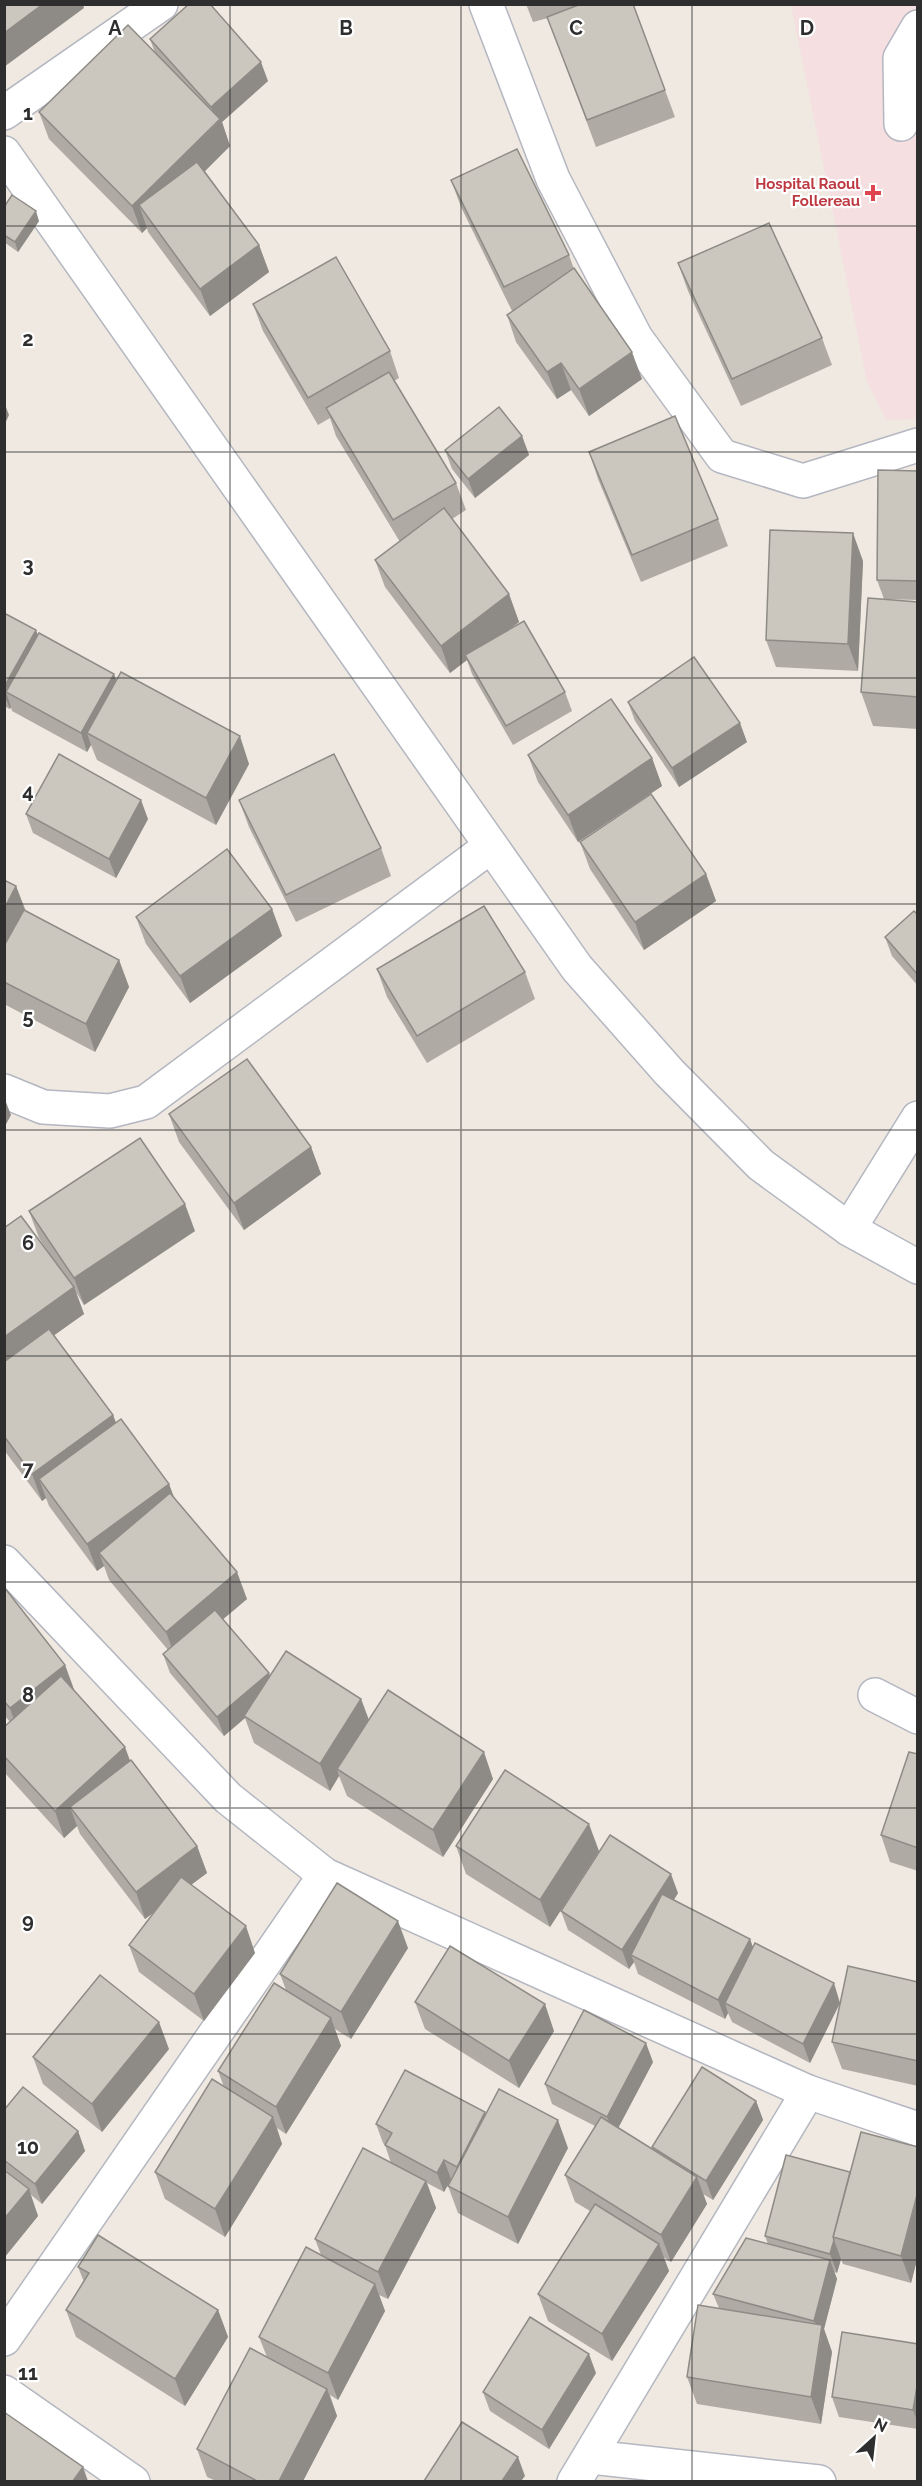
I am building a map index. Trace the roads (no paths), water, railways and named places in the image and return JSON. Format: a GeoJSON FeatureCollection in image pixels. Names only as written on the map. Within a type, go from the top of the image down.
{"type":"FeatureCollection","features":[{"type":"Feature","properties":{"kind":"street"},"geometry":{"type":"LineString","coordinates":[[4,113],[161,4]]}},
{"type":"Feature","properties":{"kind":"street"},"geometry":{"type":"LineString","coordinates":[[486,4],[553,179],[636,338],[722,456],[803,481],[918,445]]}},
{"type":"Feature","properties":{"kind":"street"},"geometry":{"type":"LineString","coordinates":[[901,124],[900,58],[918,27]]}},
{"type":"Feature","properties":{"kind":"street"},"geometry":{"type":"LineString","coordinates":[[4,153],[577,968],[669,1072],[761,1165],[849,1229],[918,1267]]}},
{"type":"Feature","properties":{"kind":"street"},"geometry":{"type":"LineString","coordinates":[[4,1091],[43,1107],[110,1111],[146,1102],[491,846]]}},
{"type":"Feature","properties":{"kind":"street"},"geometry":{"type":"LineString","coordinates":[[849,1229],[918,1118]]}},
{"type":"Feature","properties":{"kind":"street"},"geometry":{"type":"LineString","coordinates":[[4,1562],[228,1798],[325,1875],[808,2092],[918,2129]]}},
{"type":"Feature","properties":{"kind":"street"},"geometry":{"type":"LineString","coordinates":[[875,1695],[918,1717]]}},
{"type":"Feature","properties":{"kind":"street"},"geometry":{"type":"LineString","coordinates":[[4,2339],[325,1875]]}},
{"type":"Feature","properties":{"kind":"street"},"geometry":{"type":"LineString","coordinates":[[808,2092],[583,2469],[819,2481]]}},
{"type":"Feature","properties":{"kind":"street"},"geometry":{"type":"LineString","coordinates":[[4,2392],[133,2481]]}},
{"type":"Feature","properties":{"kind":"place","name":"Hospital Raoul Follereau"},"geometry":{"type":"Point","coordinates":[873,193]}}]}
